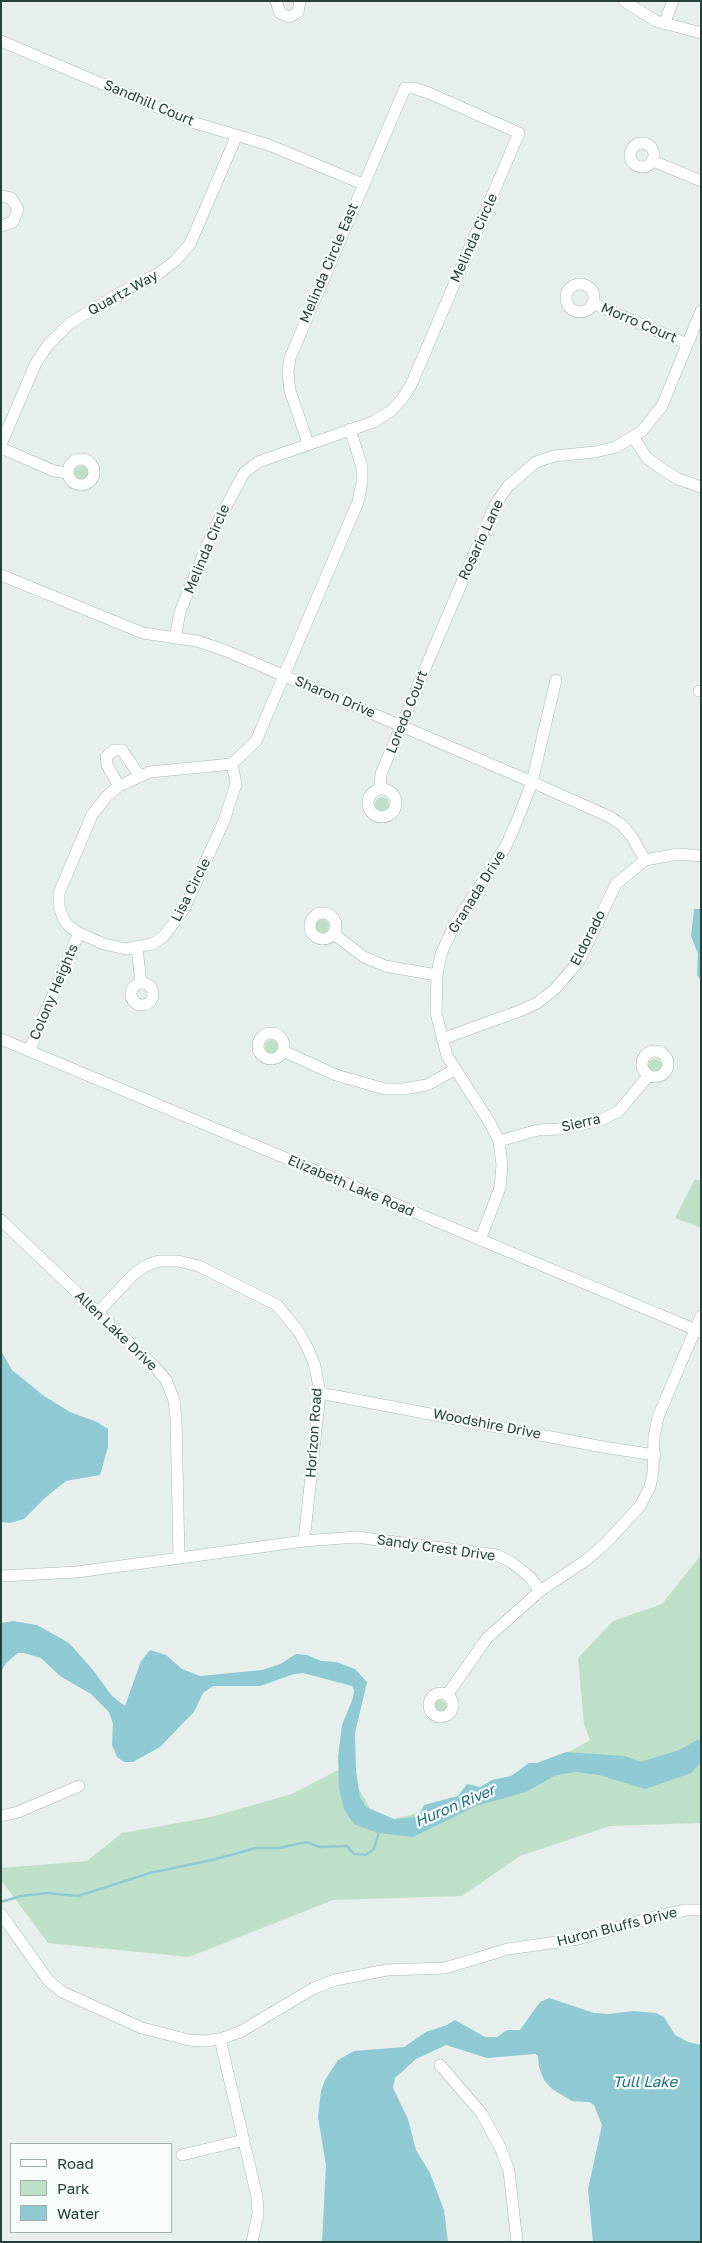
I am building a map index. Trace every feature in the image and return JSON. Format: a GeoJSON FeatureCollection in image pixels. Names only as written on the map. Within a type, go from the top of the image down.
{"type":"FeatureCollection","features":[{"type":"Feature","properties":{"kind":"street"},"geometry":{"type":"LineString","coordinates":[[276,1],[280,13],[289,16],[298,12],[300,1]]}},
{"type":"Feature","properties":{"kind":"street"},"geometry":{"type":"LineString","coordinates":[[624,1],[646,16],[664,24],[701,33]]}},
{"type":"Feature","properties":{"kind":"street"},"geometry":{"type":"LineString","coordinates":[[664,24],[673,1]]}},
{"type":"Feature","properties":{"kind":"street","name":"Sandhill Court"},"geometry":{"type":"LineString","coordinates":[[1,41],[192,122],[237,135],[300,157],[363,184]]}},
{"type":"Feature","properties":{"kind":"street","name":"Melinda Circle"},"geometry":{"type":"LineString","coordinates":[[175,638],[180,612],[209,539],[233,490],[244,473],[258,462],[308,443],[373,422],[391,412],[411,385],[519,133],[423,91],[410,87],[405,88]]}},
{"type":"Feature","properties":{"kind":"street","name":"Melinda Circle East"},"geometry":{"type":"LineString","coordinates":[[308,443],[290,391],[288,372],[290,358],[405,88]]}},
{"type":"Feature","properties":{"kind":"street","name":"Quartz Way"},"geometry":{"type":"LineString","coordinates":[[1,444],[36,363],[48,345],[69,324],[118,294],[158,274],[175,261],[190,244],[237,135]]}},
{"type":"Feature","properties":{"kind":"street"},"geometry":{"type":"LineString","coordinates":[[653,161],[701,182]]}},
{"type":"Feature","properties":{"kind":"street"},"geometry":{"type":"LineString","coordinates":[[1,196],[11,198],[18,209],[13,222],[1,226]]}},
{"type":"Feature","properties":{"kind":"street","name":"Morro Court"},"geometry":{"type":"LineString","coordinates":[[592,303],[687,344]]}},
{"type":"Feature","properties":{"kind":"street","name":"Rosario Lane"},"geometry":{"type":"LineString","coordinates":[[438,637],[495,505],[508,486],[536,462],[554,456],[595,452],[616,447],[633,437],[646,426],[662,406],[701,310]]}},
{"type":"Feature","properties":{"kind":"street"},"geometry":{"type":"LineString","coordinates":[[232,764],[256,741],[358,502],[362,482],[362,467],[350,429]]}},
{"type":"Feature","properties":{"kind":"street"},"geometry":{"type":"LineString","coordinates":[[633,437],[647,458],[659,468],[678,479],[701,487]]}},
{"type":"Feature","properties":{"kind":"street"},"geometry":{"type":"LineString","coordinates":[[1,448],[54,471],[68,473]]}},
{"type":"Feature","properties":{"kind":"street","name":"Sharon Drive"},"geometry":{"type":"LineString","coordinates":[[1,575],[143,633],[213,645],[532,782],[610,817],[622,825],[632,837],[645,860]]}},
{"type":"Feature","properties":{"kind":"street","name":"Loredo Court"},"geometry":{"type":"LineString","coordinates":[[380,789],[381,774],[438,637]]}},
{"type":"Feature","properties":{"kind":"street","name":"Granada Drive"},"geometry":{"type":"LineString","coordinates":[[480,1240],[500,1188],[502,1164],[498,1141],[490,1123],[454,1070],[442,1039],[436,1013],[437,975],[441,954],[454,926],[506,846],[532,782],[556,680]]}},
{"type":"Feature","properties":{"kind":"street"},"geometry":{"type":"LineString","coordinates":[[119,786],[107,765],[106,757],[114,750],[122,750],[139,775]]}},
{"type":"Feature","properties":{"kind":"street","name":"Lisa Circle"},"geometry":{"type":"LineString","coordinates":[[232,764],[236,784],[233,796],[184,908],[163,937],[152,944],[126,949],[104,944],[79,933],[64,920],[59,907],[59,893],[92,815],[107,796],[119,786],[139,775],[164,770],[232,764]]}},
{"type":"Feature","properties":{"kind":"street","name":"Eldorado"},"geometry":{"type":"LineString","coordinates":[[442,1039],[522,1010],[537,1003],[555,989],[579,961],[616,884],[645,860],[678,854],[701,856]]}},
{"type":"Feature","properties":{"kind":"street","name":"Colony Heights"},"geometry":{"type":"LineString","coordinates":[[29,1051],[79,933]]}},
{"type":"Feature","properties":{"kind":"street"},"geometry":{"type":"LineString","coordinates":[[334,934],[364,957],[385,966],[437,975]]}},
{"type":"Feature","properties":{"kind":"street"},"geometry":{"type":"LineString","coordinates":[[137,948],[141,983]]}},
{"type":"Feature","properties":{"kind":"street","name":"Elizabeth Lake Road"},"geometry":{"type":"LineString","coordinates":[[1,1039],[698,1331]]}},
{"type":"Feature","properties":{"kind":"street"},"geometry":{"type":"LineString","coordinates":[[283,1051],[336,1075],[358,1083],[385,1089],[403,1090],[427,1084],[454,1070]]}},
{"type":"Feature","properties":{"kind":"street","name":"Sierra"},"geometry":{"type":"LineString","coordinates":[[498,1141],[538,1130],[559,1129],[602,1120],[619,1111],[648,1076]]}},
{"type":"Feature","properties":{"kind":"street","name":"Allen Lake Drive"},"geometry":{"type":"LineString","coordinates":[[1,1220],[154,1366],[166,1380],[174,1400],[176,1419],[179,1558]]}},
{"type":"Feature","properties":{"kind":"street","name":"Horizon Road"},"geometry":{"type":"LineString","coordinates":[[98,1312],[133,1275],[145,1266],[159,1261],[178,1261],[199,1266],[277,1305],[299,1332],[309,1351],[315,1366],[320,1392],[304,1541]]}},
{"type":"Feature","properties":{"kind":"street"},"geometry":{"type":"LineString","coordinates":[[447,1695],[487,1638],[540,1591],[585,1561],[605,1544],[640,1506],[650,1487],[654,1437],[658,1417],[698,1331],[701,1316]]}},
{"type":"Feature","properties":{"kind":"street","name":"Woodshire Drive"},"geometry":{"type":"LineString","coordinates":[[320,1392],[654,1455]]}},
{"type":"Feature","properties":{"kind":"street","name":"Sandy Crest Drive"},"geometry":{"type":"LineString","coordinates":[[1,1576],[77,1572],[332,1538],[379,1539],[497,1555],[511,1562],[530,1577],[540,1591]]}},
{"type":"Feature","properties":{"kind":"street"},"geometry":{"type":"LineString","coordinates":[[1,1816],[18,1812],[79,1786]]}},
{"type":"Feature","properties":{"kind":"street","name":"Huron Bluffs Drive"},"geometry":{"type":"LineString","coordinates":[[1,1914],[48,1980],[75,2000],[142,2028],[189,2040],[220,2039],[248,2028],[314,1988],[334,1980],[387,1970],[445,1968],[508,1950],[578,1939],[661,1915],[686,1910],[701,1910]]}},
{"type":"Feature","properties":{"kind":"street"},"geometry":{"type":"LineString","coordinates":[[220,2039],[257,2197],[258,2214],[252,2242]]}},
{"type":"Feature","properties":{"kind":"street"},"geometry":{"type":"LineString","coordinates":[[440,2064],[482,2114],[500,2147],[509,2171],[517,2242]]}},
{"type":"Feature","properties":{"kind":"street"},"geometry":{"type":"LineString","coordinates":[[182,2155],[244,2140]]}},
{"type":"Feature","properties":{"kind":"green space"},"geometry":{"type":"Polygon","coordinates":[[[78,466],[84,466],[88,473],[84,480],[78,480],[74,476],[74,470],[78,466]]]}},
{"type":"Feature","properties":{"kind":"green space"},"geometry":{"type":"Polygon","coordinates":[[[379,797],[385,797],[389,804],[385,811],[379,811],[375,807],[375,801],[379,797]]]}},
{"type":"Feature","properties":{"kind":"green space"},"geometry":{"type":"Polygon","coordinates":[[[319,919],[325,919],[329,926],[325,933],[319,933],[315,929],[315,923],[319,919]]]}},
{"type":"Feature","properties":{"kind":"green space"},"geometry":{"type":"Polygon","coordinates":[[[269,1040],[275,1040],[279,1047],[275,1054],[269,1054],[265,1050],[265,1044],[269,1040]]]}},
{"type":"Feature","properties":{"kind":"green space"},"geometry":{"type":"Polygon","coordinates":[[[652,1059],[658,1059],[662,1066],[658,1073],[652,1073],[648,1069],[648,1063],[652,1059]]]}},
{"type":"Feature","properties":{"kind":"green space"},"geometry":{"type":"Polygon","coordinates":[[[695,1179],[701,1181],[701,1228],[675,1218],[695,1179]]]}},
{"type":"Feature","properties":{"kind":"green space"},"geometry":{"type":"Polygon","coordinates":[[[701,1555],[701,1823],[610,1826],[520,1856],[462,1896],[333,1900],[189,1957],[48,1943],[1,1880],[1,1868],[87,1861],[122,1833],[211,1817],[292,1794],[346,1766],[378,1823],[494,1794],[590,1740],[584,1724],[578,1658],[613,1621],[662,1604],[701,1555]]]}},
{"type":"Feature","properties":{"kind":"green space"},"geometry":{"type":"Polygon","coordinates":[[[437,1700],[443,1700],[447,1707],[443,1714],[437,1714],[433,1710],[433,1704],[437,1700]]]}},
{"type":"Feature","properties":{"kind":"water"},"geometry":{"type":"Polygon","coordinates":[[[694,909],[701,909],[701,980],[697,975],[698,954],[691,936],[694,909]]]}},
{"type":"Feature","properties":{"kind":"water"},"geometry":{"type":"Polygon","coordinates":[[[1,1351],[12,1370],[44,1396],[70,1412],[97,1422],[108,1429],[108,1447],[100,1475],[66,1481],[46,1497],[24,1519],[10,1523],[1,1522],[1,1351]]]}},
{"type":"Feature","properties":{"kind":"water","name":"Huron River"},"geometry":{"type":"Polygon","coordinates":[[[13,1621],[37,1625],[69,1643],[93,1670],[112,1696],[125,1706],[141,1661],[150,1650],[166,1655],[182,1669],[200,1676],[262,1670],[280,1664],[296,1654],[307,1655],[321,1661],[336,1662],[355,1669],[367,1682],[355,1733],[356,1771],[360,1797],[366,1807],[394,1819],[418,1817],[424,1805],[458,1796],[467,1784],[480,1787],[492,1780],[511,1776],[529,1763],[537,1763],[566,1752],[625,1756],[640,1762],[679,1750],[701,1738],[701,1762],[691,1773],[645,1789],[599,1775],[576,1772],[556,1775],[526,1792],[476,1806],[413,1837],[378,1833],[356,1825],[351,1820],[344,1809],[339,1789],[338,1757],[342,1725],[353,1698],[354,1690],[352,1686],[303,1673],[294,1674],[260,1686],[213,1686],[203,1693],[194,1712],[160,1747],[133,1762],[124,1762],[117,1757],[112,1745],[113,1724],[109,1712],[91,1694],[60,1676],[41,1658],[24,1653],[18,1653],[6,1663],[1,1672],[1,1623],[13,1621]]]}},
{"type":"Feature","properties":{"kind":"water","name":"Tull Lake"},"geometry":{"type":"Polygon","coordinates":[[[549,1998],[594,2013],[609,2014],[633,2011],[656,2013],[664,2017],[675,2035],[688,2042],[701,2045],[701,2242],[593,2242],[588,2189],[602,2125],[594,2105],[589,2102],[572,2101],[552,2089],[544,2080],[539,2067],[538,2056],[535,2054],[487,2058],[446,2045],[416,2059],[395,2078],[393,2088],[408,2119],[416,2150],[430,2173],[444,2210],[448,2242],[322,2242],[326,2165],[318,2117],[321,2091],[325,2080],[338,2060],[354,2051],[404,2047],[426,2032],[447,2025],[455,2020],[485,2037],[497,2037],[507,2030],[520,2030],[540,2002],[549,1998]]]}},
{"type":"Feature","properties":{"kind":"waterway"},"geometry":{"type":"LineString","coordinates":[[1,1902],[21,1896],[47,1893],[78,1896],[150,1873],[212,1860],[256,1848],[279,1848],[306,1842],[320,1847],[347,1846],[354,1854],[366,1855],[374,1849],[379,1832]]}}]}
